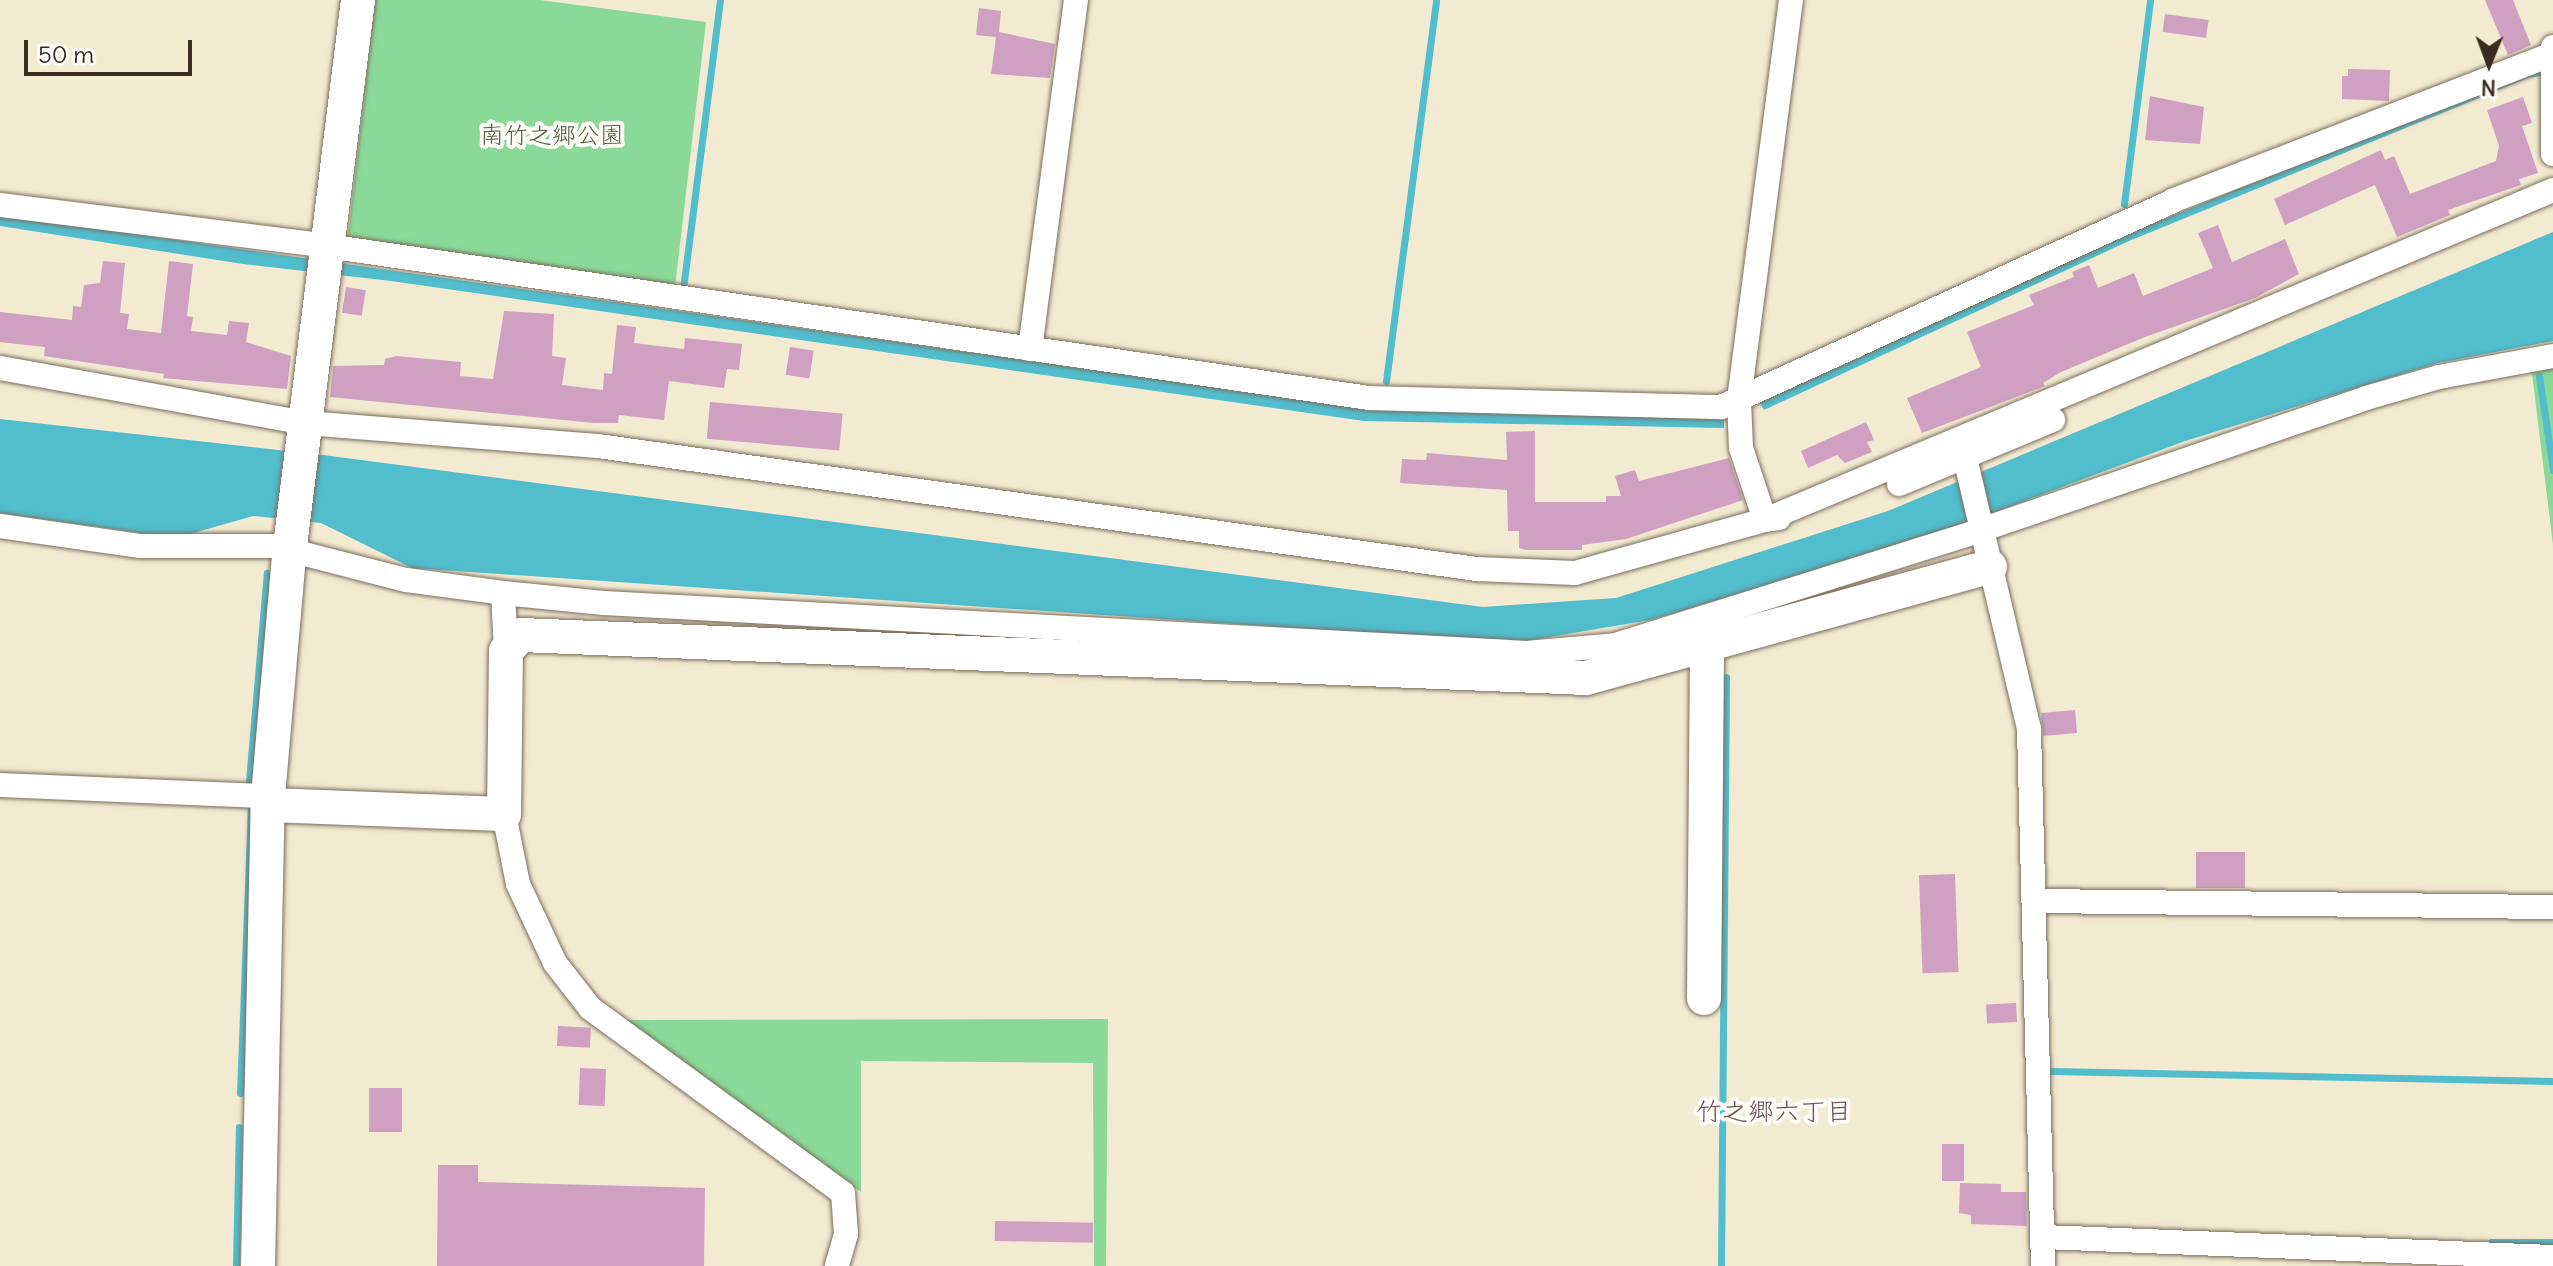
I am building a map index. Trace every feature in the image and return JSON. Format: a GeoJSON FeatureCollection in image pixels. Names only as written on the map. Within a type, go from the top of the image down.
{"type":"FeatureCollection","features":[{"type":"Feature","properties":{"kind":"street"},"geometry":{"type":"LineString","coordinates":[[258,1266],[268,800],[290,543],[358,0]]}},
{"type":"Feature","properties":{"kind":"street"},"geometry":{"type":"LineString","coordinates":[[1030,349],[1076,0]]}},
{"type":"Feature","properties":{"kind":"street"},"geometry":{"type":"LineString","coordinates":[[1765,520],[1741,448],[1739,400],[1791,0]]}},
{"type":"Feature","properties":{"kind":"street"},"geometry":{"type":"LineString","coordinates":[[2553,47],[2553,154]]}},
{"type":"Feature","properties":{"kind":"street"},"geometry":{"type":"LineString","coordinates":[[0,205],[324,264],[1030,349],[1394,400],[1721,407],[2172,201],[2553,54]]}},
{"type":"Feature","properties":{"kind":"street"},"geometry":{"type":"LineString","coordinates":[[1765,520],[2130,370],[2553,190]]}},
{"type":"Feature","properties":{"kind":"street"},"geometry":{"type":"LineString","coordinates":[[0,526],[141,546],[290,543],[406,580],[604,603],[1526,653],[1615,645],[1981,530],[2366,398],[2439,377],[2553,356]]}},
{"type":"Feature","properties":{"kind":"street"},"geometry":{"type":"LineString","coordinates":[[0,368],[304,433],[598,446],[1529,573],[1575,573],[1765,520],[1842,506],[1966,463],[2084,406],[2130,370]]}},
{"type":"Feature","properties":{"kind":"street"},"geometry":{"type":"LineString","coordinates":[[1966,463],[2029,729],[2037,901],[2043,1266]]}},
{"type":"Feature","properties":{"kind":"street"},"geometry":{"type":"LineString","coordinates":[[506,651],[521,635],[537,634],[1537,679],[1586,678],[1990,567]]}},
{"type":"Feature","properties":{"kind":"street"},"geometry":{"type":"LineString","coordinates":[[503,593],[506,651],[504,814],[523,896],[555,963],[590,1008],[843,1193],[846,1234],[837,1266]]}},
{"type":"Feature","properties":{"kind":"street"},"geometry":{"type":"LineString","coordinates":[[1704,998],[1707,645]]}},
{"type":"Feature","properties":{"kind":"street"},"geometry":{"type":"LineString","coordinates":[[0,785],[504,814]]}},
{"type":"Feature","properties":{"kind":"street"},"geometry":{"type":"LineString","coordinates":[[2037,901],[2553,907]]}},
{"type":"Feature","properties":{"kind":"street"},"geometry":{"type":"LineString","coordinates":[[2043,1237],[2502,1262],[2553,1257]]}},
{"type":"Feature","properties":{"kind":"green space","name":"南竹之郷公園"},"geometry":{"type":"Polygon","coordinates":[[[375,0],[540,0],[706,22],[675,287],[348,238],[375,0]]]}},
{"type":"Feature","properties":{"kind":"green space"},"geometry":{"type":"Polygon","coordinates":[[[2553,363],[2553,545],[2531,365],[2553,363]]]}},
{"type":"Feature","properties":{"kind":"green space"},"geometry":{"type":"Polygon","coordinates":[[[1108,1019],[1106,1266],[1094,1266],[1093,1063],[861,1061],[861,1192],[619,1020],[1108,1019]]]}},
{"type":"Feature","properties":{"kind":"water"},"geometry":{"type":"Polygon","coordinates":[[[2533,69],[2553,74],[2528,78],[2129,241],[1764,410],[1759,401],[2135,231],[2533,69]]]}},
{"type":"Feature","properties":{"kind":"water"},"geometry":{"type":"Polygon","coordinates":[[[0,215],[1369,409],[1724,418],[1724,428],[1364,421],[391,281],[243,264],[0,226],[0,215]]]}},
{"type":"Feature","properties":{"kind":"water"},"geometry":{"type":"Polygon","coordinates":[[[2553,232],[2553,341],[2438,363],[2185,441],[1918,541],[1650,620],[1514,643],[412,568],[321,523],[253,516],[176,538],[0,513],[0,419],[323,455],[1483,607],[1616,598],[1888,511],[2553,232]]]}},
{"type":"Feature","properties":{"kind":"building"},"geometry":{"type":"Polygon","coordinates":[[[2485,0],[2513,0],[2531,45],[2508,55],[2485,0]]]}},
{"type":"Feature","properties":{"kind":"building"},"geometry":{"type":"Polygon","coordinates":[[[979,8],[1001,11],[999,32],[1055,44],[1050,78],[991,74],[996,37],[976,35],[979,8]]]}},
{"type":"Feature","properties":{"kind":"building"},"geometry":{"type":"Polygon","coordinates":[[[2165,14],[2209,20],[2206,38],[2162,32],[2165,14]]]}},
{"type":"Feature","properties":{"kind":"building"},"geometry":{"type":"Polygon","coordinates":[[[2348,69],[2390,70],[2389,101],[2342,99],[2342,76],[2348,76],[2348,69]]]}},
{"type":"Feature","properties":{"kind":"building"},"geometry":{"type":"Polygon","coordinates":[[[2150,96],[2204,107],[2200,144],[2145,140],[2150,96]]]}},
{"type":"Feature","properties":{"kind":"building"},"geometry":{"type":"Polygon","coordinates":[[[2523,97],[2532,123],[2522,126],[2538,173],[2519,179],[2521,185],[2448,210],[2450,215],[2397,237],[2375,185],[2285,225],[2274,199],[2381,150],[2385,160],[2394,156],[2410,194],[2496,161],[2499,146],[2487,110],[2523,97]]]}},
{"type":"Feature","properties":{"kind":"building"},"geometry":{"type":"Polygon","coordinates":[[[2218,225],[2232,262],[2285,239],[2299,274],[2255,298],[2145,337],[2061,372],[2043,383],[2045,386],[1922,433],[1907,398],[1981,367],[1967,332],[2034,305],[2029,295],[2074,277],[2072,272],[2089,265],[2098,288],[2134,273],[2143,296],[2213,268],[2198,233],[2218,225]]]}},
{"type":"Feature","properties":{"kind":"building"},"geometry":{"type":"Polygon","coordinates":[[[103,261],[125,263],[120,313],[129,314],[127,329],[161,333],[169,261],[193,264],[187,316],[193,317],[191,331],[227,335],[229,321],[249,323],[246,342],[291,356],[287,389],[163,378],[164,374],[44,356],[45,347],[0,342],[0,312],[72,320],[73,306],[81,307],[84,285],[100,283],[103,261]]]}},
{"type":"Feature","properties":{"kind":"building"},"geometry":{"type":"Polygon","coordinates":[[[346,287],[366,290],[362,316],[342,313],[346,287]]]}},
{"type":"Feature","properties":{"kind":"building"},"geometry":{"type":"Polygon","coordinates":[[[504,311],[554,314],[552,356],[566,358],[562,385],[603,390],[604,373],[612,374],[617,325],[636,327],[634,343],[684,349],[685,338],[742,344],[739,370],[727,369],[724,388],[669,381],[664,420],[619,415],[618,423],[594,423],[330,397],[333,366],[384,365],[385,359],[396,356],[461,362],[460,376],[493,379],[504,311]]]}},
{"type":"Feature","properties":{"kind":"building"},"geometry":{"type":"Polygon","coordinates":[[[790,347],[814,351],[809,378],[786,375],[790,347]]]}},
{"type":"Feature","properties":{"kind":"building"},"geometry":{"type":"Polygon","coordinates":[[[710,402],[842,414],[839,450],[707,439],[710,402]]]}},
{"type":"Feature","properties":{"kind":"building"},"geometry":{"type":"Polygon","coordinates":[[[1866,422],[1874,440],[1867,442],[1872,452],[1845,463],[1837,455],[1808,468],[1801,451],[1866,422]]]}},
{"type":"Feature","properties":{"kind":"building"},"geometry":{"type":"Polygon","coordinates":[[[1535,431],[1535,502],[1606,502],[1606,496],[1621,496],[1615,476],[1635,470],[1639,481],[1729,458],[1743,500],[1626,539],[1582,545],[1582,550],[1526,550],[1519,548],[1519,531],[1508,531],[1507,490],[1400,483],[1402,459],[1426,460],[1427,453],[1507,460],[1506,432],[1535,431]]]}},
{"type":"Feature","properties":{"kind":"building"},"geometry":{"type":"Polygon","coordinates":[[[2075,710],[2077,733],[2043,736],[2041,713],[2075,710]]]}},
{"type":"Feature","properties":{"kind":"building"},"geometry":{"type":"Polygon","coordinates":[[[2196,852],[2245,852],[2245,888],[2196,888],[2196,852]]]}},
{"type":"Feature","properties":{"kind":"building"},"geometry":{"type":"Polygon","coordinates":[[[1955,874],[1958,972],[1922,973],[1919,875],[1955,874]]]}},
{"type":"Feature","properties":{"kind":"building"},"geometry":{"type":"Polygon","coordinates":[[[2016,1003],[2017,1022],[1987,1024],[1986,1005],[2016,1003]]]}},
{"type":"Feature","properties":{"kind":"building"},"geometry":{"type":"Polygon","coordinates":[[[558,1026],[591,1028],[590,1048],[557,1046],[558,1026]]]}},
{"type":"Feature","properties":{"kind":"building"},"geometry":{"type":"Polygon","coordinates":[[[580,1068],[606,1069],[605,1106],[579,1105],[580,1068]]]}},
{"type":"Feature","properties":{"kind":"building"},"geometry":{"type":"Polygon","coordinates":[[[369,1088],[402,1088],[402,1132],[369,1132],[369,1088]]]}},
{"type":"Feature","properties":{"kind":"building"},"geometry":{"type":"Polygon","coordinates":[[[1942,1144],[1964,1144],[1964,1181],[1942,1181],[1942,1144]]]}},
{"type":"Feature","properties":{"kind":"building"},"geometry":{"type":"Polygon","coordinates":[[[438,1165],[478,1165],[478,1182],[705,1188],[704,1266],[437,1266],[438,1165]]]}},
{"type":"Feature","properties":{"kind":"building"},"geometry":{"type":"Polygon","coordinates":[[[1960,1183],[2001,1184],[2001,1192],[2026,1192],[2027,1226],[1971,1224],[1971,1215],[1959,1213],[1960,1183]]]}},
{"type":"Feature","properties":{"kind":"building"},"geometry":{"type":"Polygon","coordinates":[[[995,1221],[1093,1223],[1093,1243],[995,1241],[995,1221]]]}},
{"type":"Feature","properties":{"kind":"waterway"},"geometry":{"type":"LineString","coordinates":[[683,289],[720,0]]}},
{"type":"Feature","properties":{"kind":"waterway"},"geometry":{"type":"LineString","coordinates":[[1386,381],[1436,0]]}},
{"type":"Feature","properties":{"kind":"waterway"},"geometry":{"type":"LineString","coordinates":[[2124,204],[2150,0]]}},
{"type":"Feature","properties":{"kind":"waterway"},"geometry":{"type":"LineString","coordinates":[[2539,376],[2553,470]]}},
{"type":"Feature","properties":{"kind":"waterway"},"geometry":{"type":"LineString","coordinates":[[249,781],[267,573]]}},
{"type":"Feature","properties":{"kind":"waterway"},"geometry":{"type":"LineString","coordinates":[[1721,1266],[1726,677]]}},
{"type":"Feature","properties":{"kind":"waterway"},"geometry":{"type":"LineString","coordinates":[[240,1093],[251,808]]}},
{"type":"Feature","properties":{"kind":"waterway"},"geometry":{"type":"LineString","coordinates":[[2052,1071],[2553,1081]]}},
{"type":"Feature","properties":{"kind":"waterway"},"geometry":{"type":"LineString","coordinates":[[236,1266],[239,1127]]}},
{"type":"Feature","properties":{"kind":"waterway"},"geometry":{"type":"LineString","coordinates":[[2491,1242],[2553,1242]]}},
{"type":"Feature","properties":{"kind":"district","name":"竹之郷六丁目"},"geometry":{"type":"Point","coordinates":[1774,1111]}}]}
